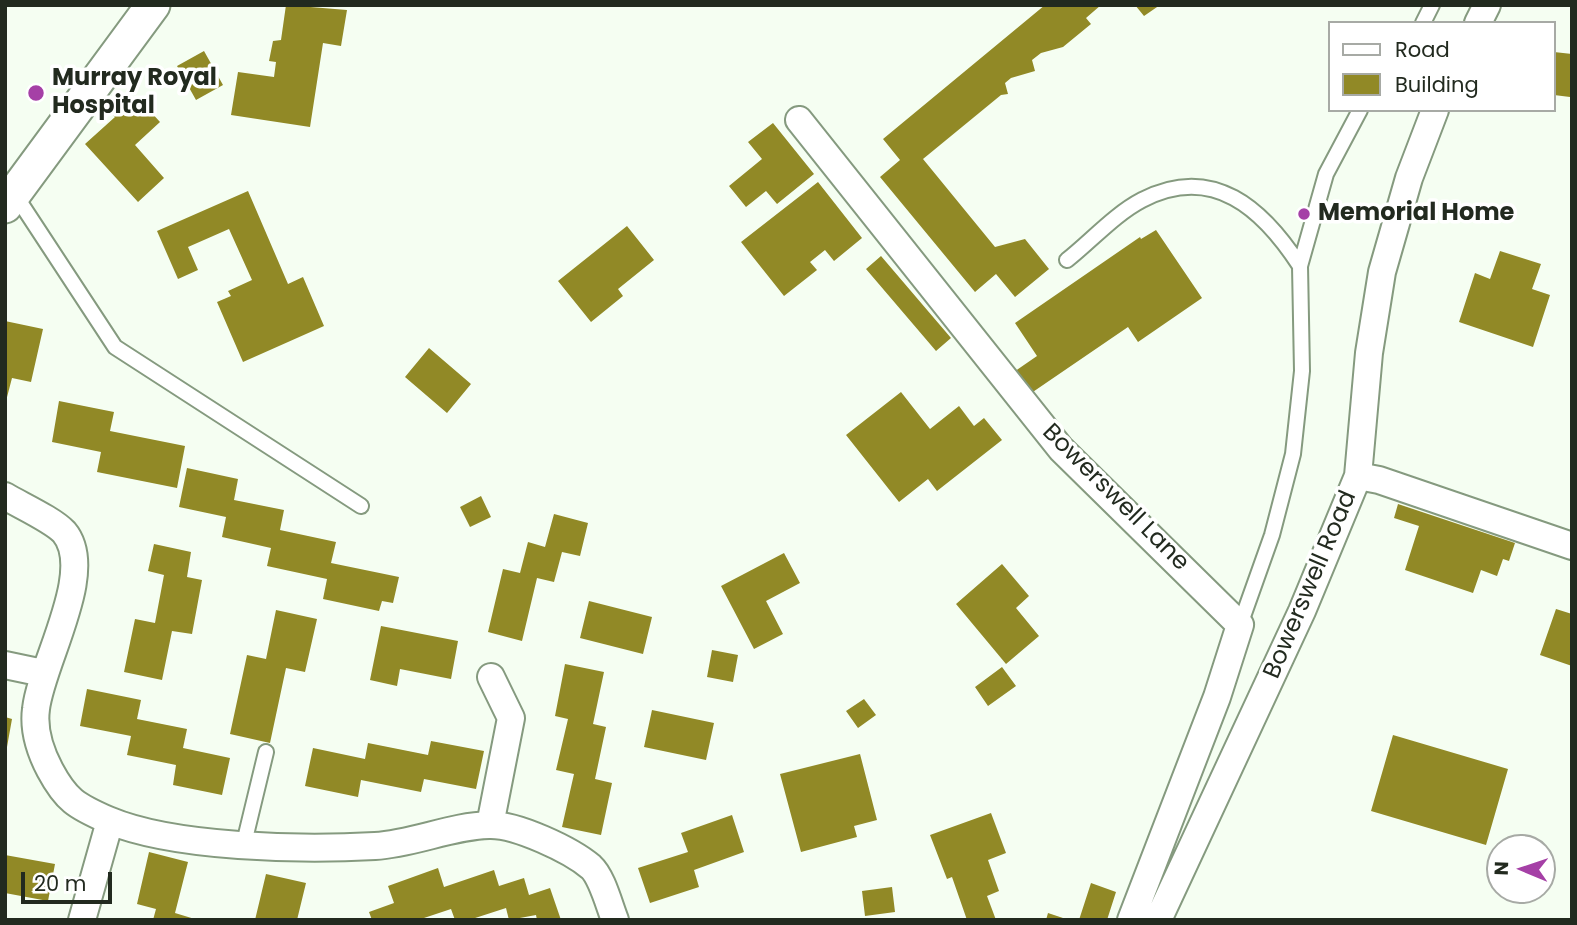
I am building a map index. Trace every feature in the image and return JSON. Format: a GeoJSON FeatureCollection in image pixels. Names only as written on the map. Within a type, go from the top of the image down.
{"type":"FeatureCollection","features":[{"type":"Feature","properties":{"kind":"street"},"geometry":{"type":"LineString","coordinates":[[10,200],[153,5]]}},
{"type":"Feature","properties":{"kind":"street"},"geometry":{"type":"LineString","coordinates":[[1479,21],[1487,5]]}},
{"type":"Feature","properties":{"kind":"street","name":"Bowerswell Road"},"geometry":{"type":"LineString","coordinates":[[1163,918],[1302,611],[1358,476],[1369,353],[1382,272],[1409,178],[1434,112]]}},
{"type":"Feature","properties":{"kind":"street","name":"Bowerswell Lane"},"geometry":{"type":"LineString","coordinates":[[799,120],[1061,449],[1240,625]]}},
{"type":"Feature","properties":{"kind":"street"},"geometry":{"type":"LineString","coordinates":[[1358,476],[1379,480],[1572,546]]}},
{"type":"Feature","properties":{"kind":"street"},"geometry":{"type":"LineString","coordinates":[[5,496],[64,532],[75,554],[75,578],[43,673],[36,710],[41,753],[64,796],[110,821],[165,837],[244,843],[336,848],[379,845],[490,825],[534,836],[593,868],[615,920]]}},
{"type":"Feature","properties":{"kind":"street"},"geometry":{"type":"LineString","coordinates":[[1131,920],[1217,697],[1240,625]]}},
{"type":"Feature","properties":{"kind":"street"},"geometry":{"type":"LineString","coordinates":[[5,665],[43,673]]}},
{"type":"Feature","properties":{"kind":"street"},"geometry":{"type":"LineString","coordinates":[[490,825],[511,718],[491,677]]}},
{"type":"Feature","properties":{"kind":"street"},"geometry":{"type":"LineString","coordinates":[[82,920],[110,821]]}},
{"type":"Feature","properties":{"kind":"lane"},"geometry":{"type":"LineString","coordinates":[[1424,21],[1432,5]]}},
{"type":"Feature","properties":{"kind":"lane"},"geometry":{"type":"LineString","coordinates":[[1240,625],[1272,535],[1293,454],[1302,371],[1300,265],[1325,174],[1359,112]]}},
{"type":"Feature","properties":{"kind":"lane"},"geometry":{"type":"LineString","coordinates":[[1067,260],[1141,201],[1163,192],[1211,188],[1239,198],[1279,234],[1300,265]]}},
{"type":"Feature","properties":{"kind":"lane"},"geometry":{"type":"LineString","coordinates":[[10,200],[115,346],[361,506]]}},
{"type":"Feature","properties":{"kind":"lane"},"geometry":{"type":"LineString","coordinates":[[244,843],[266,752]]}},
{"type":"Feature","properties":{"kind":"building"},"geometry":{"type":"Polygon","coordinates":[[[286,5],[347,10],[341,46],[323,43],[310,127],[231,115],[238,72],[274,77],[276,62],[269,61],[273,41],[281,40],[286,5]]]}},
{"type":"Feature","properties":{"kind":"building"},"geometry":{"type":"Polygon","coordinates":[[[1045,5],[1101,5],[1086,18],[1091,24],[1063,47],[1041,53],[1032,60],[1035,71],[1011,78],[1005,83],[1008,94],[1001,95],[923,159],[995,247],[1025,239],[1049,269],[1015,297],[996,274],[975,292],[880,177],[900,160],[883,139],[1045,5]]]}},
{"type":"Feature","properties":{"kind":"building"},"geometry":{"type":"Polygon","coordinates":[[[1135,5],[1160,5],[1144,16],[1135,5]]]}},
{"type":"Feature","properties":{"kind":"building"},"geometry":{"type":"Polygon","coordinates":[[[204,51],[223,85],[196,100],[177,66],[204,51]]]}},
{"type":"Feature","properties":{"kind":"building"},"geometry":{"type":"Polygon","coordinates":[[[1556,52],[1572,54],[1570,97],[1556,95],[1556,52]]]}},
{"type":"Feature","properties":{"kind":"building"},"geometry":{"type":"Polygon","coordinates":[[[122,93],[133,105],[139,99],[160,122],[135,145],[164,178],[138,202],[85,144],[115,117],[106,108],[122,93]]]}},
{"type":"Feature","properties":{"kind":"building"},"geometry":{"type":"Polygon","coordinates":[[[773,123],[814,174],[777,204],[766,191],[746,207],[729,186],[762,159],[748,142],[773,123]]]}},
{"type":"Feature","properties":{"kind":"building"},"geometry":{"type":"Polygon","coordinates":[[[818,182],[862,238],[834,261],[825,250],[810,262],[817,270],[784,296],[741,242],[818,182]]]}},
{"type":"Feature","properties":{"kind":"building"},"geometry":{"type":"Polygon","coordinates":[[[248,191],[288,284],[303,277],[324,326],[243,362],[217,302],[231,296],[228,291],[252,280],[229,229],[188,247],[198,270],[178,279],[157,231],[248,191]]]}},
{"type":"Feature","properties":{"kind":"building"},"geometry":{"type":"Polygon","coordinates":[[[627,226],[654,260],[618,289],[623,296],[591,322],[558,281],[627,226]]]}},
{"type":"Feature","properties":{"kind":"building"},"geometry":{"type":"Polygon","coordinates":[[[1156,230],[1202,298],[1138,342],[1128,327],[1024,398],[1008,376],[1037,356],[1015,323],[1140,237],[1141,239],[1156,230]]]}},
{"type":"Feature","properties":{"kind":"building"},"geometry":{"type":"Polygon","coordinates":[[[1500,251],[1541,264],[1532,289],[1550,295],[1533,347],[1459,322],[1475,273],[1490,279],[1500,251]]]}},
{"type":"Feature","properties":{"kind":"building"},"geometry":{"type":"Polygon","coordinates":[[[881,256],[951,338],[936,351],[866,269],[881,256]]]}},
{"type":"Feature","properties":{"kind":"building"},"geometry":{"type":"Polygon","coordinates":[[[5,321],[43,329],[31,382],[12,378],[6,401],[5,321]]]}},
{"type":"Feature","properties":{"kind":"building"},"geometry":{"type":"Polygon","coordinates":[[[429,348],[471,384],[447,413],[405,377],[429,348]]]}},
{"type":"Feature","properties":{"kind":"building"},"geometry":{"type":"Polygon","coordinates":[[[901,392],[930,429],[959,406],[974,426],[984,418],[1002,440],[937,491],[928,479],[899,502],[846,435],[901,392]]]}},
{"type":"Feature","properties":{"kind":"building"},"geometry":{"type":"Polygon","coordinates":[[[59,401],[114,412],[110,431],[185,446],[177,488],[97,472],[101,452],[52,442],[59,401]]]}},
{"type":"Feature","properties":{"kind":"building"},"geometry":{"type":"Polygon","coordinates":[[[187,468],[238,479],[234,500],[284,510],[280,530],[336,542],[331,563],[399,577],[393,603],[382,601],[379,611],[323,599],[327,579],[267,566],[271,548],[222,537],[226,517],[179,507],[187,468]]]}},
{"type":"Feature","properties":{"kind":"building"},"geometry":{"type":"Polygon","coordinates":[[[481,496],[491,517],[470,527],[460,507],[481,496]]]}},
{"type":"Feature","properties":{"kind":"building"},"geometry":{"type":"Polygon","coordinates":[[[1398,504],[1515,543],[1509,561],[1503,559],[1497,576],[1481,570],[1473,593],[1405,570],[1419,526],[1394,518],[1398,504]]]}},
{"type":"Feature","properties":{"kind":"building"},"geometry":{"type":"Polygon","coordinates":[[[554,514],[588,523],[580,556],[562,552],[554,582],[537,578],[522,641],[488,632],[503,569],[520,573],[528,542],[545,547],[554,514]]]}},
{"type":"Feature","properties":{"kind":"building"},"geometry":{"type":"Polygon","coordinates":[[[154,544],[191,552],[187,577],[202,580],[192,634],[172,631],[162,680],[124,672],[135,619],[155,623],[164,575],[148,571],[154,544]]]}},
{"type":"Feature","properties":{"kind":"building"},"geometry":{"type":"Polygon","coordinates":[[[784,553],[800,583],[766,601],[783,634],[754,649],[721,586],[784,553]]]}},
{"type":"Feature","properties":{"kind":"building"},"geometry":{"type":"Polygon","coordinates":[[[1002,564],[1029,596],[1016,608],[1039,636],[1006,664],[956,604],[1002,564]]]}},
{"type":"Feature","properties":{"kind":"building"},"geometry":{"type":"Polygon","coordinates":[[[589,601],[652,617],[643,654],[580,638],[589,601]]]}},
{"type":"Feature","properties":{"kind":"building"},"geometry":{"type":"Polygon","coordinates":[[[1556,609],[1572,614],[1572,666],[1540,655],[1556,609]]]}},
{"type":"Feature","properties":{"kind":"building"},"geometry":{"type":"Polygon","coordinates":[[[276,610],[317,619],[305,672],[286,668],[270,743],[230,734],[247,655],[266,659],[276,610]]]}},
{"type":"Feature","properties":{"kind":"building"},"geometry":{"type":"Polygon","coordinates":[[[381,626],[458,641],[451,679],[400,669],[397,686],[370,680],[381,626]]]}},
{"type":"Feature","properties":{"kind":"building"},"geometry":{"type":"Polygon","coordinates":[[[712,650],[738,655],[733,682],[707,677],[712,650]]]}},
{"type":"Feature","properties":{"kind":"building"},"geometry":{"type":"Polygon","coordinates":[[[565,664],[604,672],[593,724],[606,727],[595,779],[612,783],[601,835],[562,827],[574,774],[556,770],[568,719],[555,716],[565,664]]]}},
{"type":"Feature","properties":{"kind":"building"},"geometry":{"type":"Polygon","coordinates":[[[1002,667],[1016,686],[988,706],[975,687],[1002,667]]]}},
{"type":"Feature","properties":{"kind":"building"},"geometry":{"type":"Polygon","coordinates":[[[87,689],[141,700],[137,719],[187,729],[183,748],[230,758],[222,795],[173,785],[176,765],[127,755],[131,736],[80,726],[87,689]]]}},
{"type":"Feature","properties":{"kind":"building"},"geometry":{"type":"Polygon","coordinates":[[[864,699],[876,715],[858,728],[846,711],[864,699]]]}},
{"type":"Feature","properties":{"kind":"building"},"geometry":{"type":"Polygon","coordinates":[[[652,710],[714,723],[706,760],[644,747],[652,710]]]}},
{"type":"Feature","properties":{"kind":"building"},"geometry":{"type":"Polygon","coordinates":[[[5,717],[12,719],[7,747],[5,747],[5,717]]]}},
{"type":"Feature","properties":{"kind":"building"},"geometry":{"type":"Polygon","coordinates":[[[1393,735],[1508,769],[1489,834],[1486,834],[1486,845],[1371,811],[1393,735]]]}},
{"type":"Feature","properties":{"kind":"building"},"geometry":{"type":"Polygon","coordinates":[[[431,741],[484,751],[476,789],[424,779],[421,792],[361,780],[358,797],[305,786],[313,748],[365,759],[368,743],[428,755],[431,741]]]}},
{"type":"Feature","properties":{"kind":"building"},"geometry":{"type":"Polygon","coordinates":[[[860,754],[877,820],[854,826],[857,837],[801,852],[780,774],[860,754]]]}},
{"type":"Feature","properties":{"kind":"building"},"geometry":{"type":"Polygon","coordinates":[[[991,813],[1006,853],[988,860],[999,891],[987,896],[996,920],[967,920],[952,877],[947,879],[930,835],[991,813]]]}},
{"type":"Feature","properties":{"kind":"building"},"geometry":{"type":"Polygon","coordinates":[[[732,815],[744,852],[694,870],[699,887],[650,903],[638,868],[688,852],[681,833],[732,815]]]}},
{"type":"Feature","properties":{"kind":"building"},"geometry":{"type":"Polygon","coordinates":[[[149,852],[188,862],[175,913],[198,920],[153,920],[156,909],[137,904],[149,852]]]}},
{"type":"Feature","properties":{"kind":"building"},"geometry":{"type":"Polygon","coordinates":[[[5,855],[55,864],[48,901],[5,893],[5,855]]]}},
{"type":"Feature","properties":{"kind":"building"},"geometry":{"type":"Polygon","coordinates":[[[438,868],[444,887],[494,870],[499,886],[524,878],[529,895],[550,888],[561,920],[537,920],[536,915],[509,920],[506,908],[469,920],[455,920],[451,909],[418,920],[372,920],[369,912],[394,903],[388,886],[438,868]]]}},
{"type":"Feature","properties":{"kind":"building"},"geometry":{"type":"Polygon","coordinates":[[[266,874],[306,883],[297,920],[255,920],[266,874]]]}},
{"type":"Feature","properties":{"kind":"building"},"geometry":{"type":"Polygon","coordinates":[[[1091,883],[1116,892],[1107,920],[1079,920],[1091,883]]]}},
{"type":"Feature","properties":{"kind":"building"},"geometry":{"type":"Polygon","coordinates":[[[892,887],[895,912],[865,916],[862,891],[892,887]]]}},
{"type":"Feature","properties":{"kind":"building"},"geometry":{"type":"Polygon","coordinates":[[[1048,913],[1066,919],[1066,920],[1046,920],[1048,913]]]}},
{"type":"Feature","properties":{"kind":"place","name":"Murray Royal Hospital"},"geometry":{"type":"Point","coordinates":[36,93]}},
{"type":"Feature","properties":{"kind":"place","name":"Memorial Home"},"geometry":{"type":"Point","coordinates":[1304,214]}}]}
